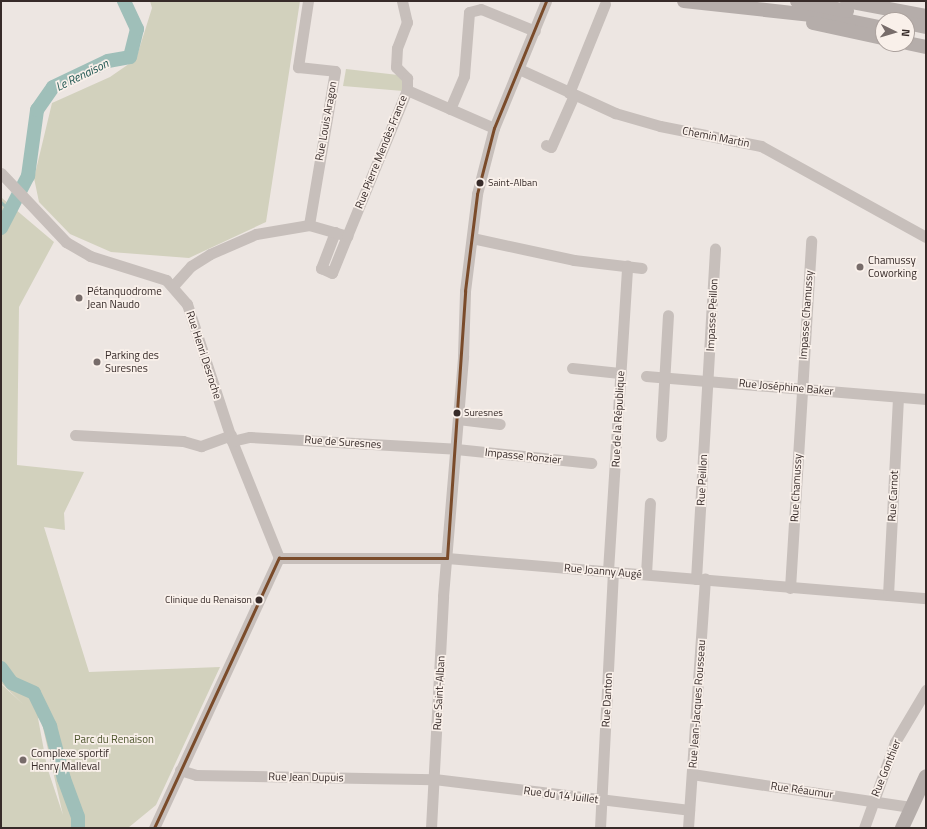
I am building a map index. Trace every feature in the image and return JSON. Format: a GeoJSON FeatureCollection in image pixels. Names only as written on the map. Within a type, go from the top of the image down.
{"type":"FeatureCollection","features":[{"type":"Feature","properties":{"kind":"main road"},"geometry":{"type":"LineString","coordinates":[[684,1],[750,7],[875,27]]}},
{"type":"Feature","properties":{"kind":"main road"},"geometry":{"type":"LineString","coordinates":[[797,1],[875,17]]}},
{"type":"Feature","properties":{"kind":"main road"},"geometry":{"type":"LineString","coordinates":[[847,1],[926,16]]}},
{"type":"Feature","properties":{"kind":"main road"},"geometry":{"type":"LineString","coordinates":[[750,7],[875,36]]}},
{"type":"Feature","properties":{"kind":"main road"},"geometry":{"type":"LineString","coordinates":[[915,25],[926,27]]}},
{"type":"Feature","properties":{"kind":"main road"},"geometry":{"type":"LineString","coordinates":[[915,34],[926,36]]}},
{"type":"Feature","properties":{"kind":"main road"},"geometry":{"type":"LineString","coordinates":[[915,45],[926,47]]}},
{"type":"Feature","properties":{"kind":"main road"},"geometry":{"type":"LineString","coordinates":[[905,827],[911,807],[926,776]]}},
{"type":"Feature","properties":{"kind":"street","name":"Rue Louis Aragon"},"geometry":{"type":"LineString","coordinates":[[308,1],[298,66],[335,71],[309,225]]}},
{"type":"Feature","properties":{"kind":"street"},"geometry":{"type":"LineString","coordinates":[[402,1],[407,22],[397,48],[396,67],[407,78],[407,90]]}},
{"type":"Feature","properties":{"kind":"street","name":"Rue Saint-Alban"},"geometry":{"type":"LineString","coordinates":[[435,828],[434,780],[446,558],[456,449],[465,291],[477,194],[494,128],[546,1]]}},
{"type":"Feature","properties":{"kind":"street"},"geometry":{"type":"LineString","coordinates":[[546,145],[551,147],[605,4]]}},
{"type":"Feature","properties":{"kind":"street"},"geometry":{"type":"LineString","coordinates":[[450,109],[464,76],[469,12],[481,9],[535,31]]}},
{"type":"Feature","properties":{"kind":"street","name":"Chemin Martin"},"geometry":{"type":"LineString","coordinates":[[519,69],[572,94],[660,126],[761,146],[926,237]]}},
{"type":"Feature","properties":{"kind":"street","name":"Rue Pierre Mendès France"},"geometry":{"type":"LineString","coordinates":[[335,232],[321,268],[332,273],[407,90],[494,128]]}},
{"type":"Feature","properties":{"kind":"street","name":"Rue Henri Desroche"},"geometry":{"type":"LineString","coordinates":[[1,173],[27,204],[66,242],[90,256],[153,274],[173,286],[187,304],[231,438],[278,558]]}},
{"type":"Feature","properties":{"kind":"street"},"geometry":{"type":"LineString","coordinates":[[173,286],[191,266],[210,254],[256,234],[309,225],[347,236]]}},
{"type":"Feature","properties":{"kind":"street"},"geometry":{"type":"LineString","coordinates":[[472,238],[574,260],[642,268]]}},
{"type":"Feature","properties":{"kind":"street","name":"Impasse Chamussy"},"geometry":{"type":"LineString","coordinates":[[801,388],[811,241]]}},
{"type":"Feature","properties":{"kind":"street","name":"Impasse Peillon"},"geometry":{"type":"LineString","coordinates":[[708,380],[715,249]]}},
{"type":"Feature","properties":{"kind":"street","name":"Rue de la République"},"geometry":{"type":"LineString","coordinates":[[611,572],[620,373],[627,266]]}},
{"type":"Feature","properties":{"kind":"street"},"geometry":{"type":"LineString","coordinates":[[661,436],[668,315]]}},
{"type":"Feature","properties":{"kind":"street"},"geometry":{"type":"LineString","coordinates":[[572,368],[620,373]]}},
{"type":"Feature","properties":{"kind":"street","name":"Rue Joséphine Baker"},"geometry":{"type":"LineString","coordinates":[[646,376],[926,399]]}},
{"type":"Feature","properties":{"kind":"street","name":"Rue Peillon"},"geometry":{"type":"LineString","coordinates":[[700,579],[708,380]]}},
{"type":"Feature","properties":{"kind":"street","name":"Rue Chamussy"},"geometry":{"type":"LineString","coordinates":[[790,588],[801,388]]}},
{"type":"Feature","properties":{"kind":"street","name":"Rue Carnot"},"geometry":{"type":"LineString","coordinates":[[888,595],[898,397]]}},
{"type":"Feature","properties":{"kind":"street"},"geometry":{"type":"LineString","coordinates":[[458,419],[500,424]]}},
{"type":"Feature","properties":{"kind":"street","name":"Rue de Suresnes"},"geometry":{"type":"LineString","coordinates":[[75,435],[183,441],[201,446],[231,438],[250,437],[456,449]]}},
{"type":"Feature","properties":{"kind":"street","name":"Impasse Ronzier"},"geometry":{"type":"LineString","coordinates":[[456,449],[591,463]]}},
{"type":"Feature","properties":{"kind":"street"},"geometry":{"type":"LineString","coordinates":[[646,574],[650,503]]}},
{"type":"Feature","properties":{"kind":"street"},"geometry":{"type":"LineString","coordinates":[[154,828],[278,558]]}},
{"type":"Feature","properties":{"kind":"street","name":"Rue Joanny Augé"},"geometry":{"type":"LineString","coordinates":[[278,558],[446,558],[646,574],[790,588],[926,598]]}},
{"type":"Feature","properties":{"kind":"street","name":"Rue Danton"},"geometry":{"type":"LineString","coordinates":[[600,828],[611,572]]}},
{"type":"Feature","properties":{"kind":"street","name":"Rue Jean-Jacques Rousseau"},"geometry":{"type":"LineString","coordinates":[[688,828],[692,774],[700,579]]}},
{"type":"Feature","properties":{"kind":"street","name":"Rue Gonthier"},"geometry":{"type":"LineString","coordinates":[[864,828],[895,742],[926,690]]}},
{"type":"Feature","properties":{"kind":"street","name":"Rue Jean Dupuis"},"geometry":{"type":"LineString","coordinates":[[180,770],[196,775],[434,780]]}},
{"type":"Feature","properties":{"kind":"street","name":"Rue Réaumur"},"geometry":{"type":"LineString","coordinates":[[692,774],[911,807]]}},
{"type":"Feature","properties":{"kind":"street","name":"Rue du 14 Juillet"},"geometry":{"type":"LineString","coordinates":[[434,780],[689,810]]}},
{"type":"Feature","properties":{"kind":"green space"},"geometry":{"type":"Polygon","coordinates":[[[150,1],[300,1],[266,222],[189,258],[111,252],[70,234],[39,202],[34,178],[52,103],[110,77],[136,59],[152,8],[150,1]]]}},
{"type":"Feature","properties":{"kind":"green space"},"geometry":{"type":"Polygon","coordinates":[[[346,69],[398,75],[403,78],[403,91],[343,86],[346,69]]]}},
{"type":"Feature","properties":{"kind":"green space","name":"Parc du Renaison"},"geometry":{"type":"Polygon","coordinates":[[[2,198],[54,242],[19,307],[17,465],[84,472],[64,513],[65,530],[44,527],[89,672],[220,667],[156,805],[128,828],[1,828],[1,684],[23,704],[1,683],[2,198]],[[38,718],[47,767],[63,815],[41,719],[38,718]]]}},
{"type":"Feature","properties":{"kind":"waterway","name":"Le Renaison"},"geometry":{"type":"LineString","coordinates":[[1,228],[28,176],[37,110],[53,87],[108,61],[130,57],[137,29],[124,1]]}},
{"type":"Feature","properties":{"kind":"waterway"},"geometry":{"type":"LineString","coordinates":[[1,202],[10,210]]}},
{"type":"Feature","properties":{"kind":"waterway","name":"Le Renaison"},"geometry":{"type":"LineString","coordinates":[[1,668],[12,683],[34,693],[50,726],[64,779],[78,817],[78,828]]}},
{"type":"Feature","properties":{"kind":"transit line"},"geometry":{"type":"LineString","coordinates":[[447,558],[465,291],[477,194],[494,128],[546,1]]}},
{"type":"Feature","properties":{"kind":"transit line"},"geometry":{"type":"LineString","coordinates":[[279,558],[447,558]]}},
{"type":"Feature","properties":{"kind":"transit line"},"geometry":{"type":"LineString","coordinates":[[154,828],[279,558]]}},
{"type":"Feature","properties":{"kind":"place","name":"Saint-Alban"},"geometry":{"type":"Point","coordinates":[480,183]}},
{"type":"Feature","properties":{"kind":"place","name":"Chamussy Coworking"},"geometry":{"type":"Point","coordinates":[860,267]}},
{"type":"Feature","properties":{"kind":"place","name":"Pétanquodrome Jean Naudo"},"geometry":{"type":"Point","coordinates":[79,298]}},
{"type":"Feature","properties":{"kind":"place","name":"Parking des Suresnes"},"geometry":{"type":"Point","coordinates":[97,362]}},
{"type":"Feature","properties":{"kind":"place","name":"Suresnes"},"geometry":{"type":"Point","coordinates":[457,413]}},
{"type":"Feature","properties":{"kind":"place","name":"Clinique du Renaison"},"geometry":{"type":"Point","coordinates":[259,600]}},
{"type":"Feature","properties":{"kind":"place","name":"Complexe sportif Henry Malleval"},"geometry":{"type":"Point","coordinates":[23,760]}}]}
